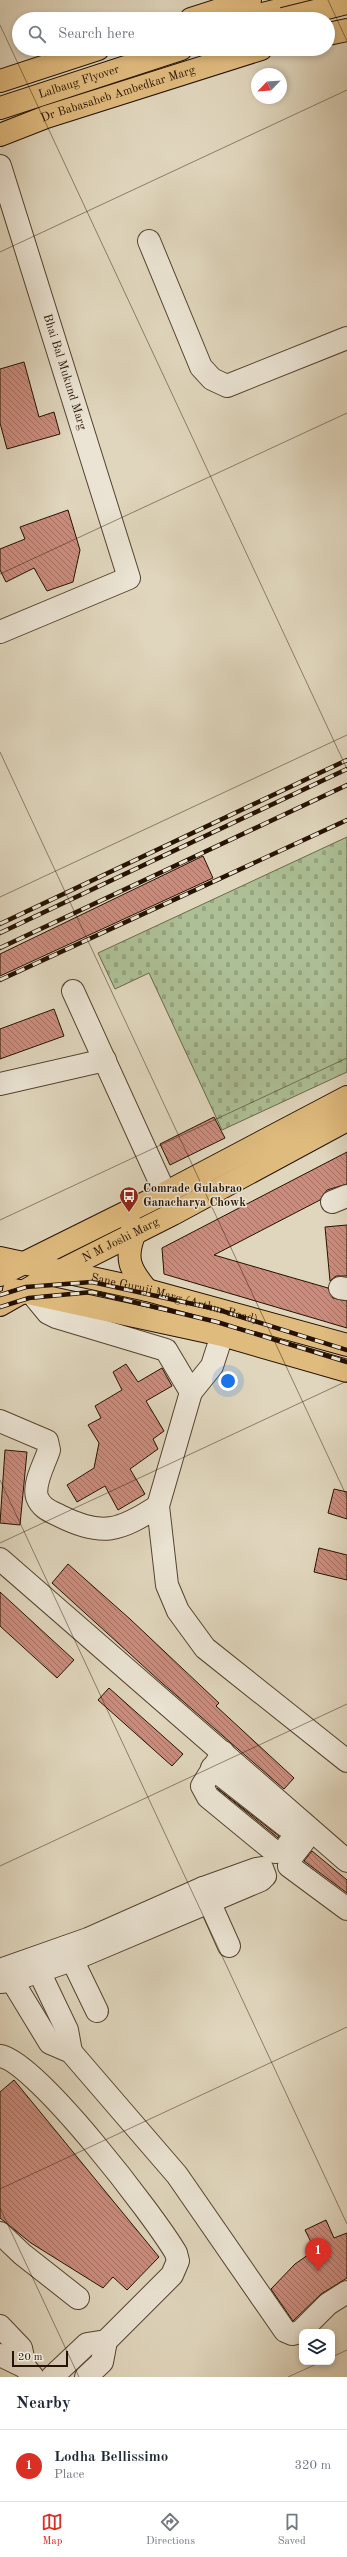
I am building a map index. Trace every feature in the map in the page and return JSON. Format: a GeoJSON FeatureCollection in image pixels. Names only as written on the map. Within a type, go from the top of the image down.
{"type":"FeatureCollection","features":[{"type":"Feature","properties":{"kind":"main road"},"geometry":{"type":"LineString","coordinates":[[213,12],[250,0]]}},
{"type":"Feature","properties":{"kind":"main road"},"geometry":{"type":"LineString","coordinates":[[270,12],[317,0]]}},
{"type":"Feature","properties":{"kind":"main road"},"geometry":{"type":"LineString","coordinates":[[311,12],[347,3]]}},
{"type":"Feature","properties":{"kind":"main road"},"geometry":{"type":"LineString","coordinates":[[0,81],[77,56]]}},
{"type":"Feature","properties":{"kind":"main road","name":"Lalbaug Flyover"},"geometry":{"type":"LineString","coordinates":[[0,97],[126,56]]}},
{"type":"Feature","properties":{"kind":"main road","name":"Lalbaug Flyover"},"geometry":{"type":"LineString","coordinates":[[0,108],[160,56]]}},
{"type":"Feature","properties":{"kind":"main road","name":"Dr Babasaheb Ambedkar Marg"},"geometry":{"type":"LineString","coordinates":[[0,135],[46,117],[239,56]]}},
{"type":"Feature","properties":{"kind":"main road","name":"N M Joshi Marg"},"geometry":{"type":"LineString","coordinates":[[0,1275],[26,1264],[126,1213],[347,1098]]}},
{"type":"Feature","properties":{"kind":"main road","name":"N M Joshi Marg"},"geometry":{"type":"LineString","coordinates":[[0,1304],[27,1294],[58,1272],[135,1233],[347,1120]]}},
{"type":"Feature","properties":{"kind":"main road"},"geometry":{"type":"LineString","coordinates":[[126,1213],[135,1233],[130,1246],[129,1258],[136,1277],[147,1290]]}},
{"type":"Feature","properties":{"kind":"main road","name":"Sane Guruji Marg (Arthur Road)"},"geometry":{"type":"LineString","coordinates":[[0,1258],[58,1272],[147,1290],[347,1345]]}},
{"type":"Feature","properties":{"kind":"main road","name":"Sane Guruji Marg (Arthur Road)"},"geometry":{"type":"LineString","coordinates":[[0,1285],[27,1294],[222,1336],[347,1371]]}},
{"type":"Feature","properties":{"kind":"main road"},"geometry":{"type":"LineString","coordinates":[[303,1358],[309,1335]]}},
{"type":"Feature","properties":{"kind":"street"},"geometry":{"type":"LineString","coordinates":[[333,0],[342,31]]}},
{"type":"Feature","properties":{"kind":"street","name":"Bhai Bal Mukund Marg"},"geometry":{"type":"LineString","coordinates":[[0,166],[129,578],[0,632]]}},
{"type":"Feature","properties":{"kind":"street"},"geometry":{"type":"LineString","coordinates":[[149,242],[200,367],[212,380],[227,386],[347,338]]}},
{"type":"Feature","properties":{"kind":"street"},"geometry":{"type":"LineString","coordinates":[[73,990],[165,1193]]}},
{"type":"Feature","properties":{"kind":"street"},"geometry":{"type":"LineString","coordinates":[[0,1084],[104,1060]]}},
{"type":"Feature","properties":{"kind":"street"},"geometry":{"type":"LineString","coordinates":[[27,1294],[48,1313],[56,1317],[166,1350],[191,1392]]}},
{"type":"Feature","properties":{"kind":"street"},"geometry":{"type":"LineString","coordinates":[[222,1336],[212,1366],[191,1392],[158,1506],[167,1585],[178,1611],[205,1648],[347,1761]]}},
{"type":"Feature","properties":{"kind":"street"},"geometry":{"type":"LineString","coordinates":[[0,1421],[47,1441],[49,1445],[49,1450],[38,1482],[37,1496],[43,1508],[82,1527],[93,1529],[114,1528],[135,1521],[158,1506]]}},
{"type":"Feature","properties":{"kind":"street"},"geometry":{"type":"LineString","coordinates":[[0,1559],[217,1760],[304,1830],[347,1861]]}},
{"type":"Feature","properties":{"kind":"street"},"geometry":{"type":"LineString","coordinates":[[217,1760],[202,1786],[204,1793],[275,1852],[284,1851],[304,1830]]}},
{"type":"Feature","properties":{"kind":"street"},"geometry":{"type":"LineString","coordinates":[[304,1830],[290,1859],[289,1866],[347,1909]]}},
{"type":"Feature","properties":{"kind":"street"},"geometry":{"type":"LineString","coordinates":[[226,1948],[203,1896],[69,1953],[36,1966],[4,1975],[50,2043],[72,2052],[177,2175],[285,2332],[292,2334],[300,2332],[328,2304],[347,2292]]}},
{"type":"Feature","properties":{"kind":"street"},"geometry":{"type":"LineString","coordinates":[[69,1953],[97,2011]]}},
{"type":"Feature","properties":{"kind":"street"},"geometry":{"type":"LineString","coordinates":[[36,1966],[67,2030],[72,2052]]}},
{"type":"Feature","properties":{"kind":"street"},"geometry":{"type":"LineString","coordinates":[[0,2056],[17,2063],[57,2099],[110,2164],[176,2254],[178,2261],[172,2275],[106,2342],[102,2362],[86,2377]]}},
{"type":"Feature","properties":{"kind":"street"},"geometry":{"type":"LineString","coordinates":[[0,2233],[22,2254],[78,2298]]}},
{"type":"Feature","properties":{"kind":"street"},"geometry":{"type":"LineString","coordinates":[[0,2326],[21,2348],[29,2372]]}},
{"type":"Feature","properties":{"kind":"street"},"geometry":{"type":"LineString","coordinates":[[52,2377],[87,2344],[106,2342]]}},
{"type":"Feature","properties":{"kind":"street"},"geometry":{"type":"LineString","coordinates":[[0,2355],[29,2372]]}},
{"type":"Feature","properties":{"kind":"green space"},"geometry":{"type":"Polygon","coordinates":[[[347,837],[347,1072],[222,1130],[149,973],[115,989],[98,953],[347,837]]]}},
{"type":"Feature","properties":{"kind":"building"},"geometry":{"type":"Polygon","coordinates":[[[24,362],[39,417],[54,412],[60,434],[7,449],[0,423],[0,369],[24,362]]]}},
{"type":"Feature","properties":{"kind":"building"},"geometry":{"type":"Polygon","coordinates":[[[68,510],[80,550],[73,582],[47,591],[34,568],[6,582],[0,570],[0,549],[25,539],[20,527],[68,510]]]}},
{"type":"Feature","properties":{"kind":"building"},"geometry":{"type":"Polygon","coordinates":[[[203,856],[213,878],[0,976],[0,954],[203,856]]]}},
{"type":"Feature","properties":{"kind":"building"},"geometry":{"type":"Polygon","coordinates":[[[54,1009],[64,1036],[0,1059],[0,1029],[54,1009]]]}},
{"type":"Feature","properties":{"kind":"building"},"geometry":{"type":"Polygon","coordinates":[[[214,1117],[225,1138],[170,1165],[160,1144],[214,1117]]]}},
{"type":"Feature","properties":{"kind":"building"},"geometry":{"type":"Polygon","coordinates":[[[347,1152],[347,1184],[327,1190],[320,1200],[214,1255],[328,1288],[333,1298],[347,1301],[347,1328],[164,1274],[162,1248],[347,1152]]]}},
{"type":"Feature","properties":{"kind":"building"},"geometry":{"type":"Polygon","coordinates":[[[347,1225],[347,1276],[336,1276],[330,1281],[325,1227],[347,1225]]]}},
{"type":"Feature","properties":{"kind":"building"},"geometry":{"type":"Polygon","coordinates":[[[126,1364],[138,1382],[162,1368],[172,1386],[146,1401],[164,1431],[153,1439],[158,1449],[130,1469],[145,1494],[118,1510],[105,1486],[77,1502],[67,1485],[94,1468],[99,1443],[88,1425],[101,1418],[95,1406],[122,1390],[113,1372],[126,1364]]]}},
{"type":"Feature","properties":{"kind":"building"},"geometry":{"type":"Polygon","coordinates":[[[5,1450],[27,1452],[20,1525],[0,1523],[5,1450]]]}},
{"type":"Feature","properties":{"kind":"building"},"geometry":{"type":"Polygon","coordinates":[[[334,1489],[347,1492],[347,1519],[328,1513],[334,1489]]]}},
{"type":"Feature","properties":{"kind":"building"},"geometry":{"type":"Polygon","coordinates":[[[319,1548],[347,1555],[347,1580],[314,1572],[319,1548]]]}},
{"type":"Feature","properties":{"kind":"building"},"geometry":{"type":"Polygon","coordinates":[[[68,1564],[130,1619],[219,1703],[216,1706],[294,1778],[284,1789],[162,1683],[52,1583],[68,1564]]]}},
{"type":"Feature","properties":{"kind":"building"},"geometry":{"type":"Polygon","coordinates":[[[0,1592],[74,1660],[57,1678],[0,1626],[0,1592]]]}},
{"type":"Feature","properties":{"kind":"building"},"geometry":{"type":"Polygon","coordinates":[[[109,1688],[183,1754],[172,1766],[98,1700],[109,1688]]]}},
{"type":"Feature","properties":{"kind":"building"},"geometry":{"type":"Polygon","coordinates":[[[217,1788],[279,1836],[278,1838],[218,1789],[217,1788]]]}},
{"type":"Feature","properties":{"kind":"building"},"geometry":{"type":"Polygon","coordinates":[[[312,1851],[347,1880],[347,1893],[304,1861],[312,1851]]]}},
{"type":"Feature","properties":{"kind":"building"},"geometry":{"type":"Polygon","coordinates":[[[14,2080],[159,2257],[127,2290],[113,2277],[103,2288],[31,2243],[0,2218],[0,2092],[14,2080]]]}},
{"type":"Feature","properties":{"kind":"building"},"geometry":{"type":"Polygon","coordinates":[[[326,2220],[334,2238],[347,2233],[347,2278],[321,2294],[293,2321],[271,2289],[295,2264],[315,2250],[305,2230],[326,2220]]]}},
{"type":"Feature","properties":{"kind":"railway"},"geometry":{"type":"LineString","coordinates":[[0,924],[347,760]]}},
{"type":"Feature","properties":{"kind":"railway"},"geometry":{"type":"LineString","coordinates":[[0,933],[347,769]]}},
{"type":"Feature","properties":{"kind":"railway"},"geometry":{"type":"LineString","coordinates":[[0,948],[347,785]]}},
{"type":"Feature","properties":{"kind":"railway"},"geometry":{"type":"LineString","coordinates":[[0,980],[347,820]]}},
{"type":"Feature","properties":{"kind":"railway"},"geometry":{"type":"LineString","coordinates":[[0,1295],[26,1287],[92,1282],[216,1309],[347,1350]]}},
{"type":"Feature","properties":{"kind":"railway"},"geometry":{"type":"LineString","coordinates":[[0,1307],[29,1298],[92,1292],[217,1322],[347,1362]]}},
{"type":"Feature","properties":{"kind":"place","name":"Comrade Gulabrao Ganacharya Chowk"},"geometry":{"type":"Point","coordinates":[129,1213]}},
{"type":"Feature","properties":{"kind":"place","name":"Lodha Bellissimo"},"geometry":{"type":"Point","coordinates":[318,2271]}}]}
